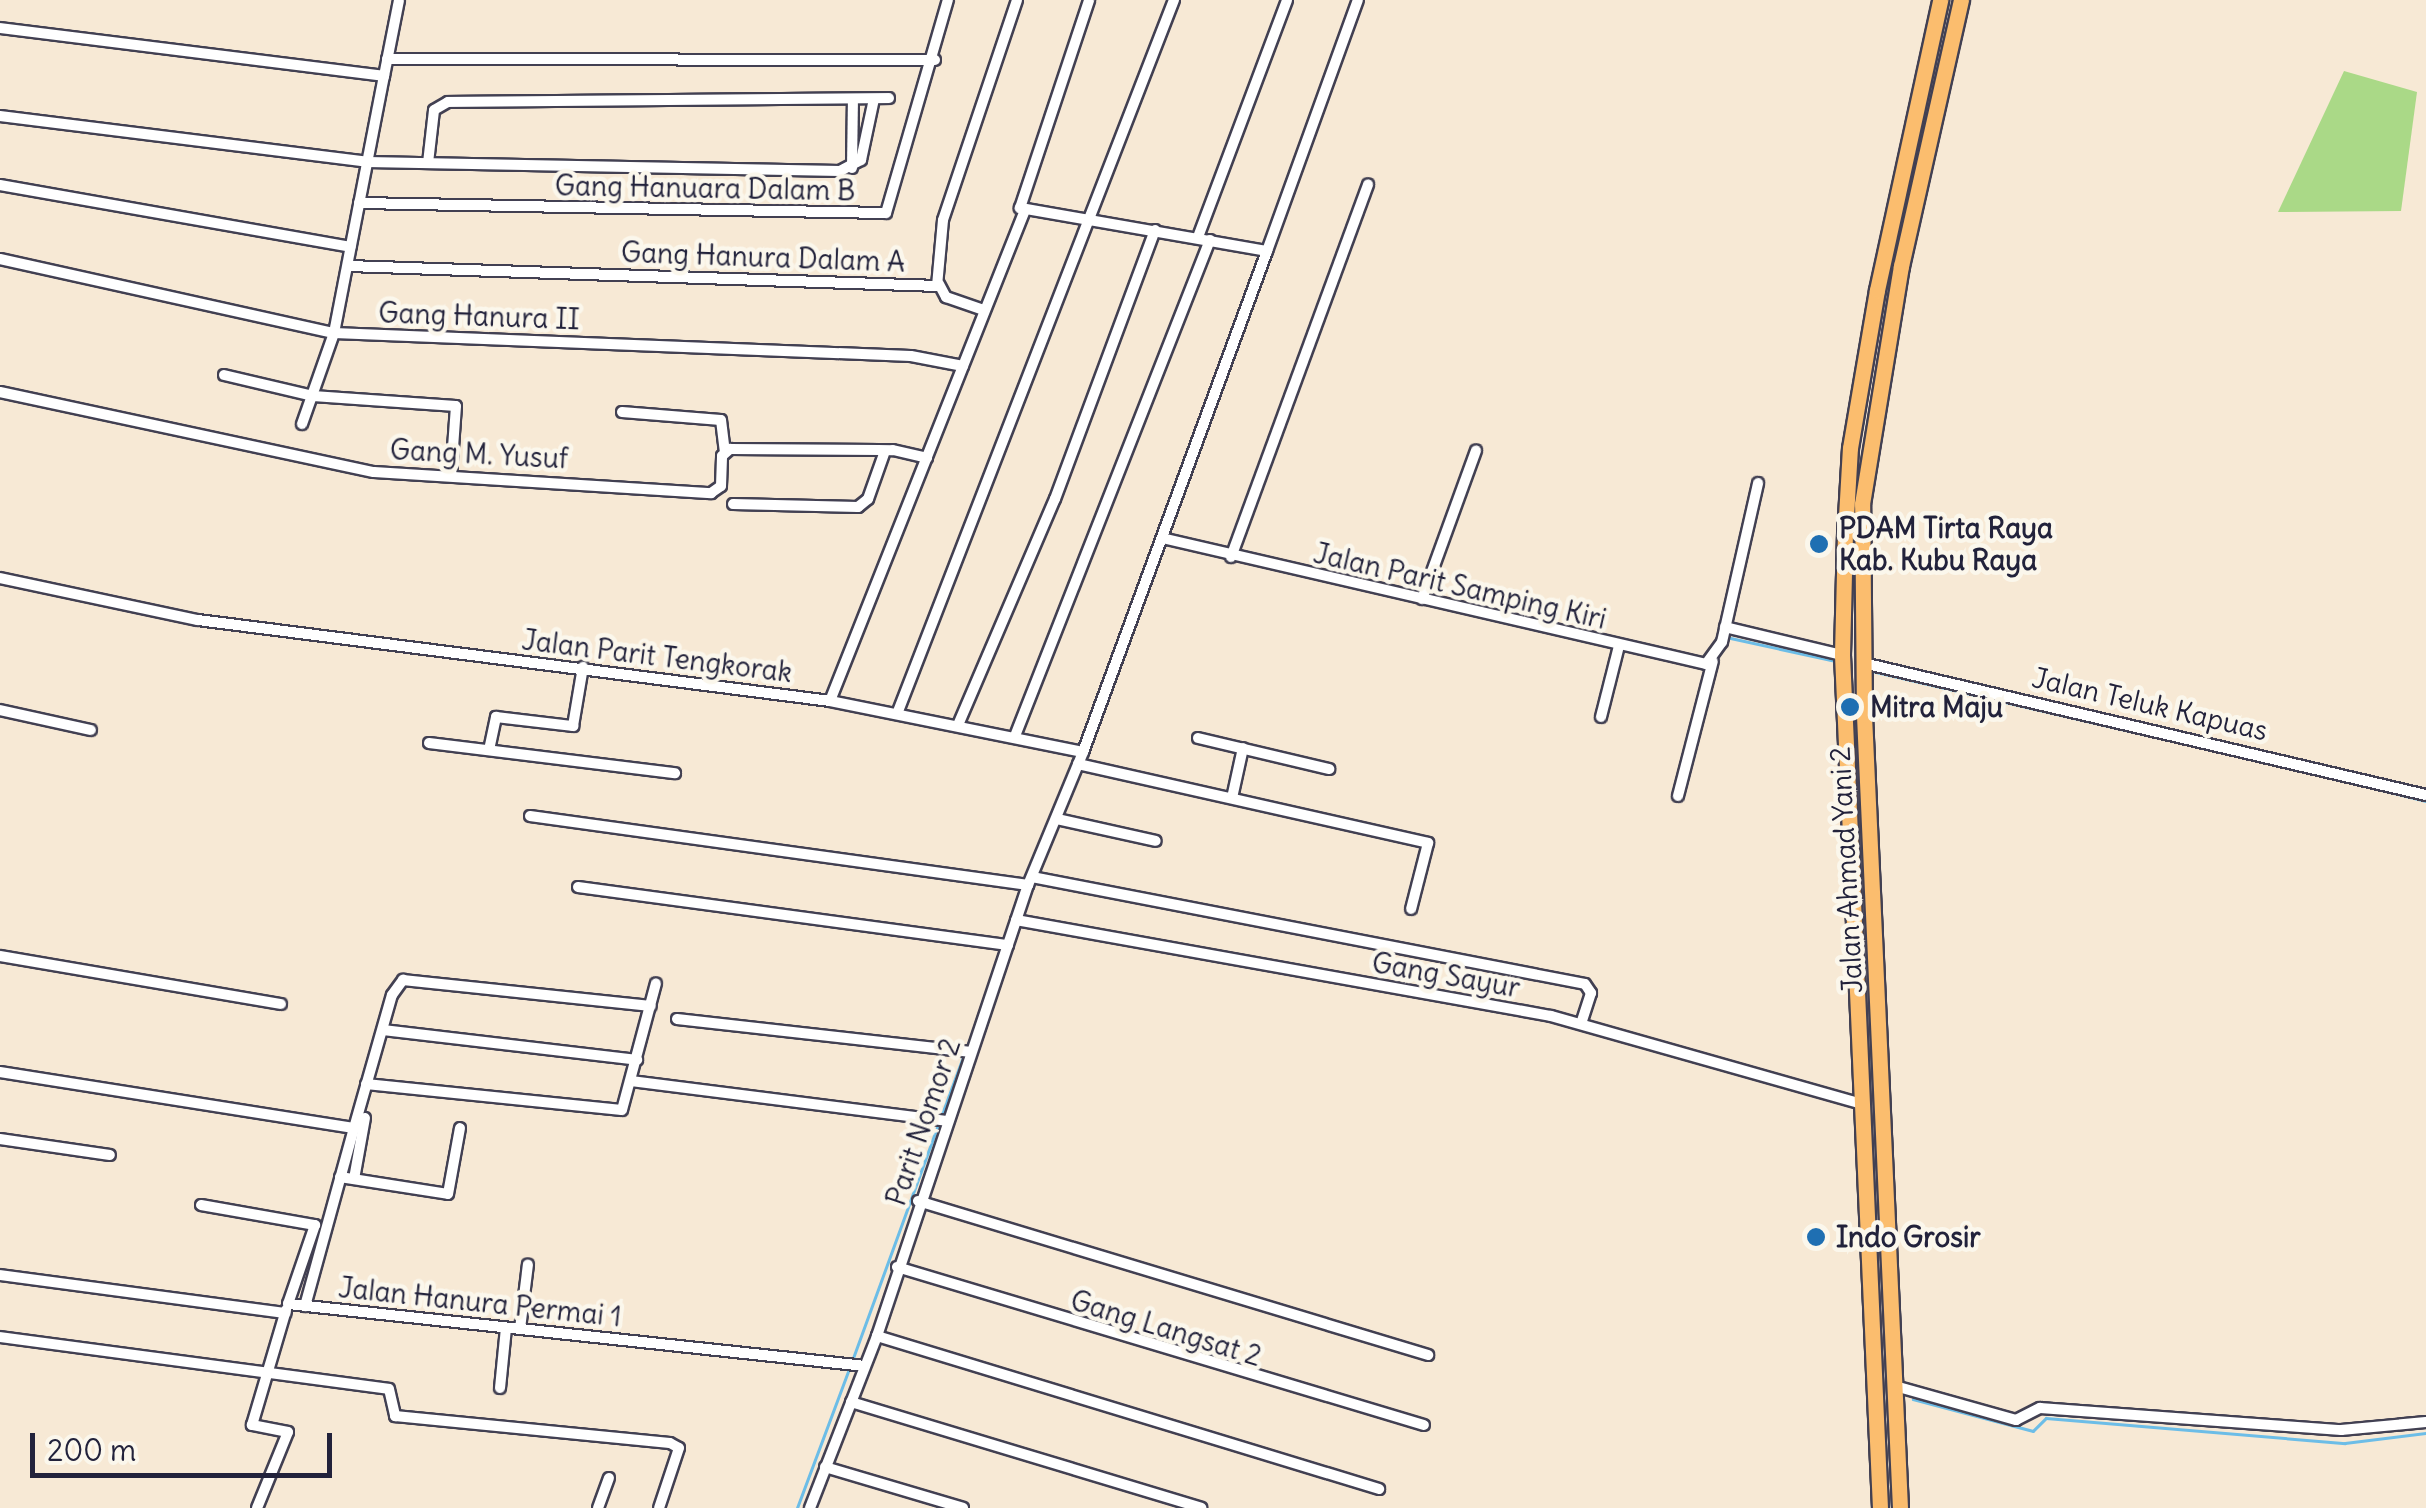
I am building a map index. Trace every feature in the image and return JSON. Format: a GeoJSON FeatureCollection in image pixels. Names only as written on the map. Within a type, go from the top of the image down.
{"type":"FeatureCollection","features":[{"type":"Feature","properties":{"kind":"highway","name":"Jalan Ahmad Yani 2"},"geometry":{"type":"LineString","coordinates":[[1880,1508],[1842,661],[1850,448],[1882,262],[1940,0]]}},
{"type":"Feature","properties":{"kind":"highway","name":"Jalan Ahmad Yani 2"},"geometry":{"type":"LineString","coordinates":[[1900,1508],[1863,668],[1866,459],[1961,0]]}},
{"type":"Feature","properties":{"kind":"highway"},"geometry":{"type":"LineString","coordinates":[[1858,962],[1877,962]]}},
{"type":"Feature","properties":{"kind":"street"},"geometry":{"type":"LineString","coordinates":[[302,424],[334,333],[399,0]]}},
{"type":"Feature","properties":{"kind":"street","name":"Gang Hanuara Dalam B"},"geometry":{"type":"LineString","coordinates":[[359,204],[886,213],[935,60],[948,0]]}},
{"type":"Feature","properties":{"kind":"street","name":"Gang Hanura Dalam A"},"geometry":{"type":"LineString","coordinates":[[348,266],[939,284],[943,220],[1018,0]]}},
{"type":"Feature","properties":{"kind":"street"},"geometry":{"type":"LineString","coordinates":[[1089,0],[1020,202],[1025,210],[1268,251]]}},
{"type":"Feature","properties":{"kind":"street"},"geometry":{"type":"LineString","coordinates":[[897,714],[1094,220],[1174,0]]}},
{"type":"Feature","properties":{"kind":"street"},"geometry":{"type":"LineString","coordinates":[[1015,736],[1204,239],[1286,0]]}},
{"type":"Feature","properties":{"kind":"street"},"geometry":{"type":"LineString","coordinates":[[1080,758],[1358,0]]}},
{"type":"Feature","properties":{"kind":"street"},"geometry":{"type":"LineString","coordinates":[[0,28],[384,76]]}},
{"type":"Feature","properties":{"kind":"street"},"geometry":{"type":"LineString","coordinates":[[387,59],[935,60]]}},
{"type":"Feature","properties":{"kind":"street"},"geometry":{"type":"LineString","coordinates":[[428,163],[434,110],[448,102],[889,98]]}},
{"type":"Feature","properties":{"kind":"street"},"geometry":{"type":"LineString","coordinates":[[852,168],[853,99]]}},
{"type":"Feature","properties":{"kind":"street"},"geometry":{"type":"LineString","coordinates":[[0,116],[367,162],[852,168],[862,160],[874,99]]}},
{"type":"Feature","properties":{"kind":"street"},"geometry":{"type":"LineString","coordinates":[[0,184],[351,248]]}},
{"type":"Feature","properties":{"kind":"street"},"geometry":{"type":"LineString","coordinates":[[1230,556],[1368,184]]}},
{"type":"Feature","properties":{"kind":"street"},"geometry":{"type":"LineString","coordinates":[[830,701],[1025,210]]}},
{"type":"Feature","properties":{"kind":"street"},"geometry":{"type":"LineString","coordinates":[[958,725],[1055,498],[1155,230]]}},
{"type":"Feature","properties":{"kind":"street","name":"Gang Hanura II"},"geometry":{"type":"LineString","coordinates":[[0,259],[334,333],[892,355],[963,366]]}},
{"type":"Feature","properties":{"kind":"street"},"geometry":{"type":"LineString","coordinates":[[939,284],[946,297],[983,310]]}},
{"type":"Feature","properties":{"kind":"street"},"geometry":{"type":"LineString","coordinates":[[224,375],[312,396],[456,406],[450,476]]}},
{"type":"Feature","properties":{"kind":"street","name":"Gang M. Yusuf"},"geometry":{"type":"LineString","coordinates":[[0,392],[294,459],[450,476],[711,493],[720,486],[725,451]]}},
{"type":"Feature","properties":{"kind":"street"},"geometry":{"type":"LineString","coordinates":[[622,412],[721,420],[725,451],[885,451],[927,458]]}},
{"type":"Feature","properties":{"kind":"street"},"geometry":{"type":"LineString","coordinates":[[733,504],[858,507],[868,498],[885,451]]}},
{"type":"Feature","properties":{"kind":"street"},"geometry":{"type":"LineString","coordinates":[[1424,594],[1476,451]]}},
{"type":"Feature","properties":{"kind":"street"},"geometry":{"type":"LineString","coordinates":[[1678,796],[1723,634],[1758,483]]}},
{"type":"Feature","properties":{"kind":"street","name":"Jalan Parit Samping Kiri"},"geometry":{"type":"LineString","coordinates":[[1162,538],[1230,556],[1424,594],[1619,646],[1713,661]]}},
{"type":"Feature","properties":{"kind":"street","name":"Jalan Parit Tengkorak"},"geometry":{"type":"LineString","coordinates":[[0,578],[182,617],[830,701],[1015,736],[1080,758],[1232,798],[1428,842],[1411,909]]}},
{"type":"Feature","properties":{"kind":"street"},"geometry":{"type":"LineString","coordinates":[[1723,634],[1842,661]]}},
{"type":"Feature","properties":{"kind":"street"},"geometry":{"type":"LineString","coordinates":[[1602,717],[1619,646]]}},
{"type":"Feature","properties":{"kind":"street"},"geometry":{"type":"LineString","coordinates":[[489,750],[496,718],[573,726],[583,667]]}},
{"type":"Feature","properties":{"kind":"street","name":"Jalan Teluk Kapuas"},"geometry":{"type":"LineString","coordinates":[[1863,668],[2426,795]]}},
{"type":"Feature","properties":{"kind":"street"},"geometry":{"type":"LineString","coordinates":[[0,710],[91,730]]}},
{"type":"Feature","properties":{"kind":"street"},"geometry":{"type":"LineString","coordinates":[[1198,738],[1328,769]]}},
{"type":"Feature","properties":{"kind":"street"},"geometry":{"type":"LineString","coordinates":[[430,743],[676,772]]}},
{"type":"Feature","properties":{"kind":"street"},"geometry":{"type":"LineString","coordinates":[[1232,798],[1243,748]]}},
{"type":"Feature","properties":{"kind":"street","name":"Parit Nomor 2"},"geometry":{"type":"LineString","coordinates":[[810,1508],[851,1402],[856,1365],[877,1336],[918,1200],[1030,881],[1080,758]]}},
{"type":"Feature","properties":{"kind":"street"},"geometry":{"type":"LineString","coordinates":[[530,816],[1030,881],[1585,984],[1590,993],[1580,1023]]}},
{"type":"Feature","properties":{"kind":"street"},"geometry":{"type":"LineString","coordinates":[[1058,819],[1156,841]]}},
{"type":"Feature","properties":{"kind":"street"},"geometry":{"type":"LineString","coordinates":[[578,887],[1008,944]]}},
{"type":"Feature","properties":{"kind":"street","name":"Gang Sayur"},"geometry":{"type":"LineString","coordinates":[[1016,920],[1580,1023],[1861,1104]]}},
{"type":"Feature","properties":{"kind":"street"},"geometry":{"type":"LineString","coordinates":[[0,956],[281,1004]]}},
{"type":"Feature","properties":{"kind":"street"},"geometry":{"type":"LineString","coordinates":[[305,1306],[397,984],[409,981],[651,1006]]}},
{"type":"Feature","properties":{"kind":"street"},"geometry":{"type":"LineString","coordinates":[[366,1084],[622,1110],[656,982]]}},
{"type":"Feature","properties":{"kind":"street"},"geometry":{"type":"LineString","coordinates":[[677,1020],[971,1052]]}},
{"type":"Feature","properties":{"kind":"street"},"geometry":{"type":"LineString","coordinates":[[383,1030],[637,1060]]}},
{"type":"Feature","properties":{"kind":"street"},"geometry":{"type":"LineString","coordinates":[[0,1072],[354,1128]]}},
{"type":"Feature","properties":{"kind":"street"},"geometry":{"type":"LineString","coordinates":[[632,1081],[946,1121]]}},
{"type":"Feature","properties":{"kind":"street"},"geometry":{"type":"LineString","coordinates":[[354,1179],[365,1118]]}},
{"type":"Feature","properties":{"kind":"street"},"geometry":{"type":"LineString","coordinates":[[340,1176],[448,1194],[460,1128]]}},
{"type":"Feature","properties":{"kind":"street"},"geometry":{"type":"LineString","coordinates":[[0,1139],[110,1155]]}},
{"type":"Feature","properties":{"kind":"street"},"geometry":{"type":"LineString","coordinates":[[918,1200],[1428,1355]]}},
{"type":"Feature","properties":{"kind":"street","name":"Jalan Hanura Permai 1"},"geometry":{"type":"LineString","coordinates":[[201,1205],[314,1225],[286,1308],[305,1306],[856,1365]]}},
{"type":"Feature","properties":{"kind":"street"},"geometry":{"type":"LineString","coordinates":[[520,1329],[528,1264]]}},
{"type":"Feature","properties":{"kind":"street","name":"Gang Langsat 2"},"geometry":{"type":"LineString","coordinates":[[897,1268],[1424,1425]]}},
{"type":"Feature","properties":{"kind":"street"},"geometry":{"type":"LineString","coordinates":[[0,1275],[286,1308],[252,1425],[288,1432],[257,1508]]}},
{"type":"Feature","properties":{"kind":"street"},"geometry":{"type":"LineString","coordinates":[[500,1388],[506,1328]]}},
{"type":"Feature","properties":{"kind":"street"},"geometry":{"type":"LineString","coordinates":[[877,1336],[1379,1489]]}},
{"type":"Feature","properties":{"kind":"street"},"geometry":{"type":"LineString","coordinates":[[0,1337],[386,1388],[392,1391],[395,1416],[677,1445],[659,1508]]}},
{"type":"Feature","properties":{"kind":"street"},"geometry":{"type":"LineString","coordinates":[[1895,1386],[2016,1420],[2040,1408],[2342,1430],[2426,1422]]}},
{"type":"Feature","properties":{"kind":"street"},"geometry":{"type":"LineString","coordinates":[[851,1402],[1201,1508]]}},
{"type":"Feature","properties":{"kind":"street"},"geometry":{"type":"LineString","coordinates":[[825,1467],[963,1508]]}},
{"type":"Feature","properties":{"kind":"street"},"geometry":{"type":"LineString","coordinates":[[598,1508],[609,1478]]}},
{"type":"Feature","properties":{"kind":"green space"},"geometry":{"type":"Polygon","coordinates":[[[2344,71],[2417,92],[2401,211],[2278,212],[2344,71]]]}},
{"type":"Feature","properties":{"kind":"waterway"},"geometry":{"type":"LineString","coordinates":[[1430,595],[1646,645]]}},
{"type":"Feature","properties":{"kind":"waterway"},"geometry":{"type":"LineString","coordinates":[[1726,637],[1835,661]]}},
{"type":"Feature","properties":{"kind":"waterway"},"geometry":{"type":"LineString","coordinates":[[1872,671],[2156,737]]}},
{"type":"Feature","properties":{"kind":"waterway"},"geometry":{"type":"LineString","coordinates":[[2354,783],[2426,801]]}},
{"type":"Feature","properties":{"kind":"waterway"},"geometry":{"type":"LineString","coordinates":[[967,1047],[978,1017]]}},
{"type":"Feature","properties":{"kind":"waterway"},"geometry":{"type":"LineString","coordinates":[[941,1117],[964,1054]]}},
{"type":"Feature","properties":{"kind":"waterway"},"geometry":{"type":"LineString","coordinates":[[852,1361],[938,1125]]}},
{"type":"Feature","properties":{"kind":"waterway"},"geometry":{"type":"LineString","coordinates":[[797,1508],[849,1369]]}},
{"type":"Feature","properties":{"kind":"waterway"},"geometry":{"type":"LineString","coordinates":[[1913,1399],[2033,1431],[2046,1418],[2345,1443],[2426,1433]]}},
{"type":"Feature","properties":{"kind":"place","name":"PDAM Tirta Raya Kab. Kubu Raya"},"geometry":{"type":"Point","coordinates":[1819,544]}},
{"type":"Feature","properties":{"kind":"place","name":"Mitra Maju"},"geometry":{"type":"Point","coordinates":[1850,707]}},
{"type":"Feature","properties":{"kind":"place","name":"Indo Grosir"},"geometry":{"type":"Point","coordinates":[1816,1237]}}]}
